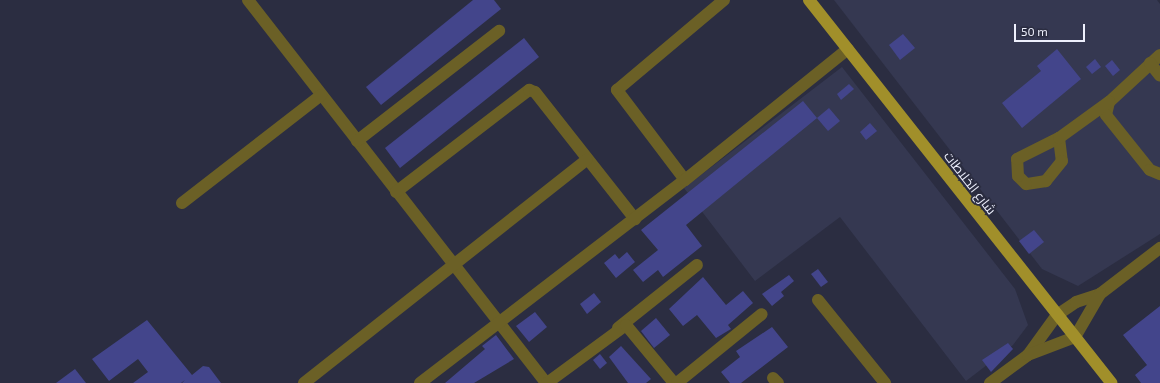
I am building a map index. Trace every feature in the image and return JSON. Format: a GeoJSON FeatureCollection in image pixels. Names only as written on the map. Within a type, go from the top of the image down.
{"type":"FeatureCollection","features":[{"type":"Feature","properties":{"kind":"main road","name":"شارع الخلاطات"},"geometry":{"type":"LineString","coordinates":[[809,0],[1111,383]]}},
{"type":"Feature","properties":{"kind":"street"},"geometry":{"type":"LineString","coordinates":[[248,0],[546,383],[697,265]]}},
{"type":"Feature","properties":{"kind":"street"},"geometry":{"type":"LineString","coordinates":[[685,180],[617,90],[724,0]]}},
{"type":"Feature","properties":{"kind":"street"},"geometry":{"type":"LineString","coordinates":[[357,141],[499,31]]}},
{"type":"Feature","properties":{"kind":"street"},"geometry":{"type":"LineString","coordinates":[[420,383],[685,180],[848,49]]}},
{"type":"Feature","properties":{"kind":"street"},"geometry":{"type":"LineString","coordinates":[[1059,138],[1109,102],[1160,55]]}},
{"type":"Feature","properties":{"kind":"street"},"geometry":{"type":"LineString","coordinates":[[1150,64],[1160,76]]}},
{"type":"Feature","properties":{"kind":"street"},"geometry":{"type":"LineString","coordinates":[[396,192],[529,90],[535,92],[586,160],[635,219]]}},
{"type":"Feature","properties":{"kind":"street"},"geometry":{"type":"LineString","coordinates":[[182,203],[321,95]]}},
{"type":"Feature","properties":{"kind":"street"},"geometry":{"type":"LineString","coordinates":[[1109,102],[1106,115],[1150,170],[1160,174]]}},
{"type":"Feature","properties":{"kind":"street"},"geometry":{"type":"LineString","coordinates":[[304,383],[586,160]]}},
{"type":"Feature","properties":{"kind":"street"},"geometry":{"type":"LineString","coordinates":[[990,383],[1003,379],[1028,355],[1057,315],[1076,302],[1100,294],[1160,248]]}},
{"type":"Feature","properties":{"kind":"street"},"geometry":{"type":"LineString","coordinates":[[1028,355],[1075,337],[1100,294]]}},
{"type":"Feature","properties":{"kind":"street"},"geometry":{"type":"LineString","coordinates":[[818,300],[885,383]]}},
{"type":"Feature","properties":{"kind":"street"},"geometry":{"type":"LineString","coordinates":[[677,383],[762,314]]}},
{"type":"Feature","properties":{"kind":"street"},"geometry":{"type":"LineString","coordinates":[[618,328],[626,325],[632,330],[674,383]]}},
{"type":"Feature","properties":{"kind":"shaded area"},"geometry":{"type":"Polygon","coordinates":[[[834,0],[1157,0],[1160,4],[1160,234],[1078,286],[1042,269],[834,0]]]}},
{"type":"Feature","properties":{"kind":"shaded area"},"geometry":{"type":"Polygon","coordinates":[[[842,67],[1015,289],[1028,325],[1013,345],[966,381],[840,217],[755,281],[684,188],[842,67]]]}},
{"type":"Feature","properties":{"kind":"building"},"geometry":{"type":"Polygon","coordinates":[[[473,0],[494,0],[501,9],[381,105],[366,87],[473,0]]]}},
{"type":"Feature","properties":{"kind":"building"},"geometry":{"type":"Polygon","coordinates":[[[903,34],[915,48],[900,60],[889,45],[903,34]]]}},
{"type":"Feature","properties":{"kind":"building"},"geometry":{"type":"Polygon","coordinates":[[[524,38],[539,57],[400,168],[385,148],[524,38]]]}},
{"type":"Feature","properties":{"kind":"building"},"geometry":{"type":"Polygon","coordinates":[[[1057,49],[1081,79],[1022,128],[1002,103],[1041,71],[1037,66],[1057,49]]]}},
{"type":"Feature","properties":{"kind":"building"},"geometry":{"type":"Polygon","coordinates":[[[1095,59],[1101,67],[1092,74],[1086,67],[1095,59]]]}},
{"type":"Feature","properties":{"kind":"building"},"geometry":{"type":"Polygon","coordinates":[[[1112,60],[1120,70],[1113,76],[1105,66],[1112,60]]]}},
{"type":"Feature","properties":{"kind":"building"},"geometry":{"type":"Polygon","coordinates":[[[849,84],[854,89],[841,100],[837,94],[849,84]]]}},
{"type":"Feature","properties":{"kind":"building"},"geometry":{"type":"Polygon","coordinates":[[[803,101],[817,118],[686,225],[702,246],[663,277],[658,270],[643,282],[633,270],[658,250],[641,230],[803,101]]]}},
{"type":"Feature","properties":{"kind":"building"},"geometry":{"type":"Polygon","coordinates":[[[829,108],[840,121],[828,131],[817,118],[829,108]]]}},
{"type":"Feature","properties":{"kind":"building"},"geometry":{"type":"Polygon","coordinates":[[[870,123],[877,131],[866,140],[860,132],[870,123]]]}},
{"type":"Feature","properties":{"kind":"building"},"geometry":{"type":"Polygon","coordinates":[[[1034,230],[1044,242],[1029,254],[1019,241],[1034,230]]]}},
{"type":"Feature","properties":{"kind":"building"},"geometry":{"type":"Polygon","coordinates":[[[627,252],[635,262],[616,278],[604,263],[615,254],[619,259],[627,252]]]}},
{"type":"Feature","properties":{"kind":"building"},"geometry":{"type":"Polygon","coordinates":[[[818,269],[828,282],[821,287],[811,274],[818,269]]]}},
{"type":"Feature","properties":{"kind":"building"},"geometry":{"type":"Polygon","coordinates":[[[789,275],[794,281],[781,292],[784,296],[772,306],[762,294],[789,275]]]}},
{"type":"Feature","properties":{"kind":"building"},"geometry":{"type":"Polygon","coordinates":[[[703,277],[726,305],[743,291],[753,303],[728,325],[731,329],[716,338],[697,315],[683,326],[669,309],[703,277]]]}},
{"type":"Feature","properties":{"kind":"building"},"geometry":{"type":"Polygon","coordinates":[[[594,293],[601,302],[587,314],[580,304],[594,293]]]}},
{"type":"Feature","properties":{"kind":"building"},"geometry":{"type":"Polygon","coordinates":[[[1160,306],[1160,383],[1141,383],[1135,375],[1147,365],[1123,335],[1160,306]]]}},
{"type":"Feature","properties":{"kind":"building"},"geometry":{"type":"Polygon","coordinates":[[[535,312],[547,327],[529,342],[516,326],[535,312]]]}},
{"type":"Feature","properties":{"kind":"building"},"geometry":{"type":"Polygon","coordinates":[[[656,318],[670,335],[654,348],[641,331],[656,318]]]}},
{"type":"Feature","properties":{"kind":"building"},"geometry":{"type":"Polygon","coordinates":[[[147,320],[192,375],[203,366],[209,367],[221,383],[182,383],[185,380],[181,383],[133,383],[148,372],[138,359],[109,381],[92,359],[147,320]]]}},
{"type":"Feature","properties":{"kind":"building"},"geometry":{"type":"Polygon","coordinates":[[[772,327],[788,347],[741,383],[730,383],[721,372],[740,357],[736,351],[772,327]]]}},
{"type":"Feature","properties":{"kind":"building"},"geometry":{"type":"Polygon","coordinates":[[[496,335],[514,359],[474,383],[445,383],[485,349],[482,346],[496,335]]]}},
{"type":"Feature","properties":{"kind":"building"},"geometry":{"type":"Polygon","coordinates":[[[1008,343],[1013,349],[991,372],[982,360],[1008,343]]]}},
{"type":"Feature","properties":{"kind":"building"},"geometry":{"type":"Polygon","coordinates":[[[621,346],[651,379],[646,383],[628,383],[609,357],[621,346]]]}},
{"type":"Feature","properties":{"kind":"building"},"geometry":{"type":"Polygon","coordinates":[[[600,354],[607,363],[600,369],[593,360],[600,354]]]}},
{"type":"Feature","properties":{"kind":"building"},"geometry":{"type":"Polygon","coordinates":[[[75,369],[86,383],[56,383],[75,369]]]}}]}
